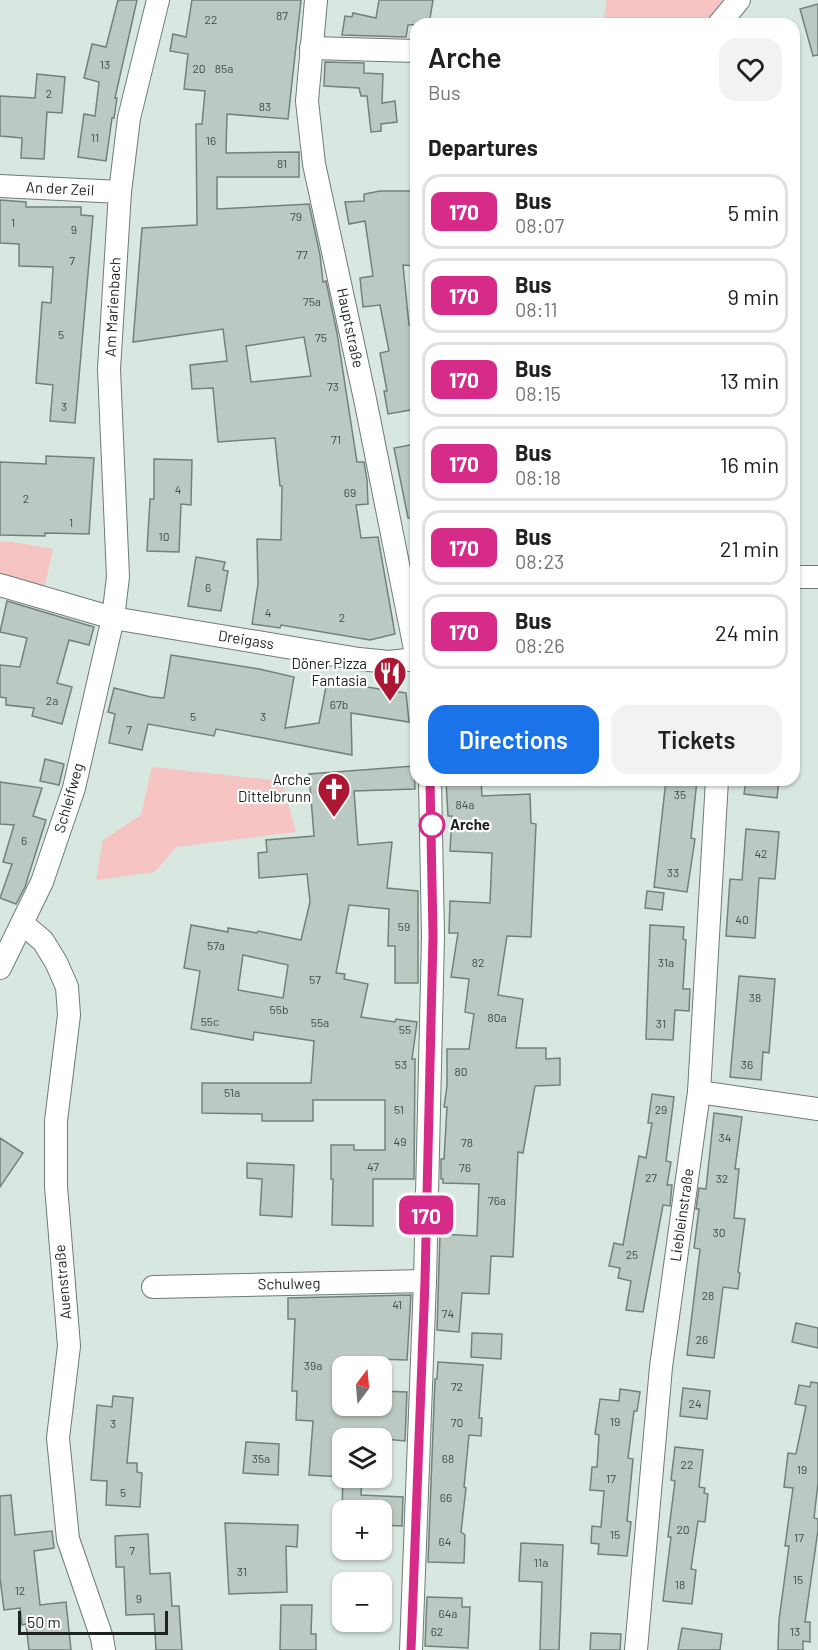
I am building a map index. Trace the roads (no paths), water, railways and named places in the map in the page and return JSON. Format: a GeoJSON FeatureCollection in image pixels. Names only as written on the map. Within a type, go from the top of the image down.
{"type":"FeatureCollection","features":[{"type":"Feature","properties":{"kind":"street","name":"Am Marienbach"},"geometry":{"type":"LineString","coordinates":[[113,618],[118,577],[109,369],[120,192],[129,118],[158,0]]}},
{"type":"Feature","properties":{"kind":"street","name":"Hauptstraße"},"geometry":{"type":"LineString","coordinates":[[316,0],[307,101],[314,164],[365,399],[410,624]]}},
{"type":"Feature","properties":{"kind":"street"},"geometry":{"type":"LineString","coordinates":[[724,18],[739,0]]}},
{"type":"Feature","properties":{"kind":"street"},"geometry":{"type":"LineString","coordinates":[[311,48],[410,51]]}},
{"type":"Feature","properties":{"kind":"street","name":"An der Zeil"},"geometry":{"type":"LineString","coordinates":[[0,186],[120,192]]}},
{"type":"Feature","properties":{"kind":"street"},"geometry":{"type":"LineString","coordinates":[[800,578],[818,577]]}},
{"type":"Feature","properties":{"kind":"street","name":"Dreigass"},"geometry":{"type":"LineString","coordinates":[[0,585],[113,618],[359,659],[389,662],[410,660]]}},
{"type":"Feature","properties":{"kind":"street","name":"Schleifweg"},"geometry":{"type":"LineString","coordinates":[[0,969],[42,882],[74,788],[113,618]]}},
{"type":"Feature","properties":{"kind":"street"},"geometry":{"type":"LineString","coordinates":[[411,1650],[425,1281],[433,900],[430,786]]}},
{"type":"Feature","properties":{"kind":"street","name":"Liebleinstraße"},"geometry":{"type":"LineString","coordinates":[[636,1650],[661,1367],[699,1092],[717,786]]}},
{"type":"Feature","properties":{"kind":"street","name":"Auenstraße"},"geometry":{"type":"LineString","coordinates":[[23,924],[43,941],[56,962],[67,987],[69,1016],[56,1121],[56,1186],[69,1346],[58,1438],[68,1539],[104,1650]]}},
{"type":"Feature","properties":{"kind":"street"},"geometry":{"type":"LineString","coordinates":[[699,1092],[818,1109]]}},
{"type":"Feature","properties":{"kind":"street","name":"Schulweg"},"geometry":{"type":"LineString","coordinates":[[153,1287],[425,1281]]}},
{"type":"Feature","properties":{"kind":"place","name":"Döner Pizza Fantasia"},"geometry":{"type":"Point","coordinates":[390,702]}},
{"type":"Feature","properties":{"kind":"place","name":"Arche Dittelbrunn"},"geometry":{"type":"Point","coordinates":[334,818]}},
{"type":"Feature","properties":{"kind":"place","name":"Arche"},"geometry":{"type":"Point","coordinates":[432,825]}}]}
